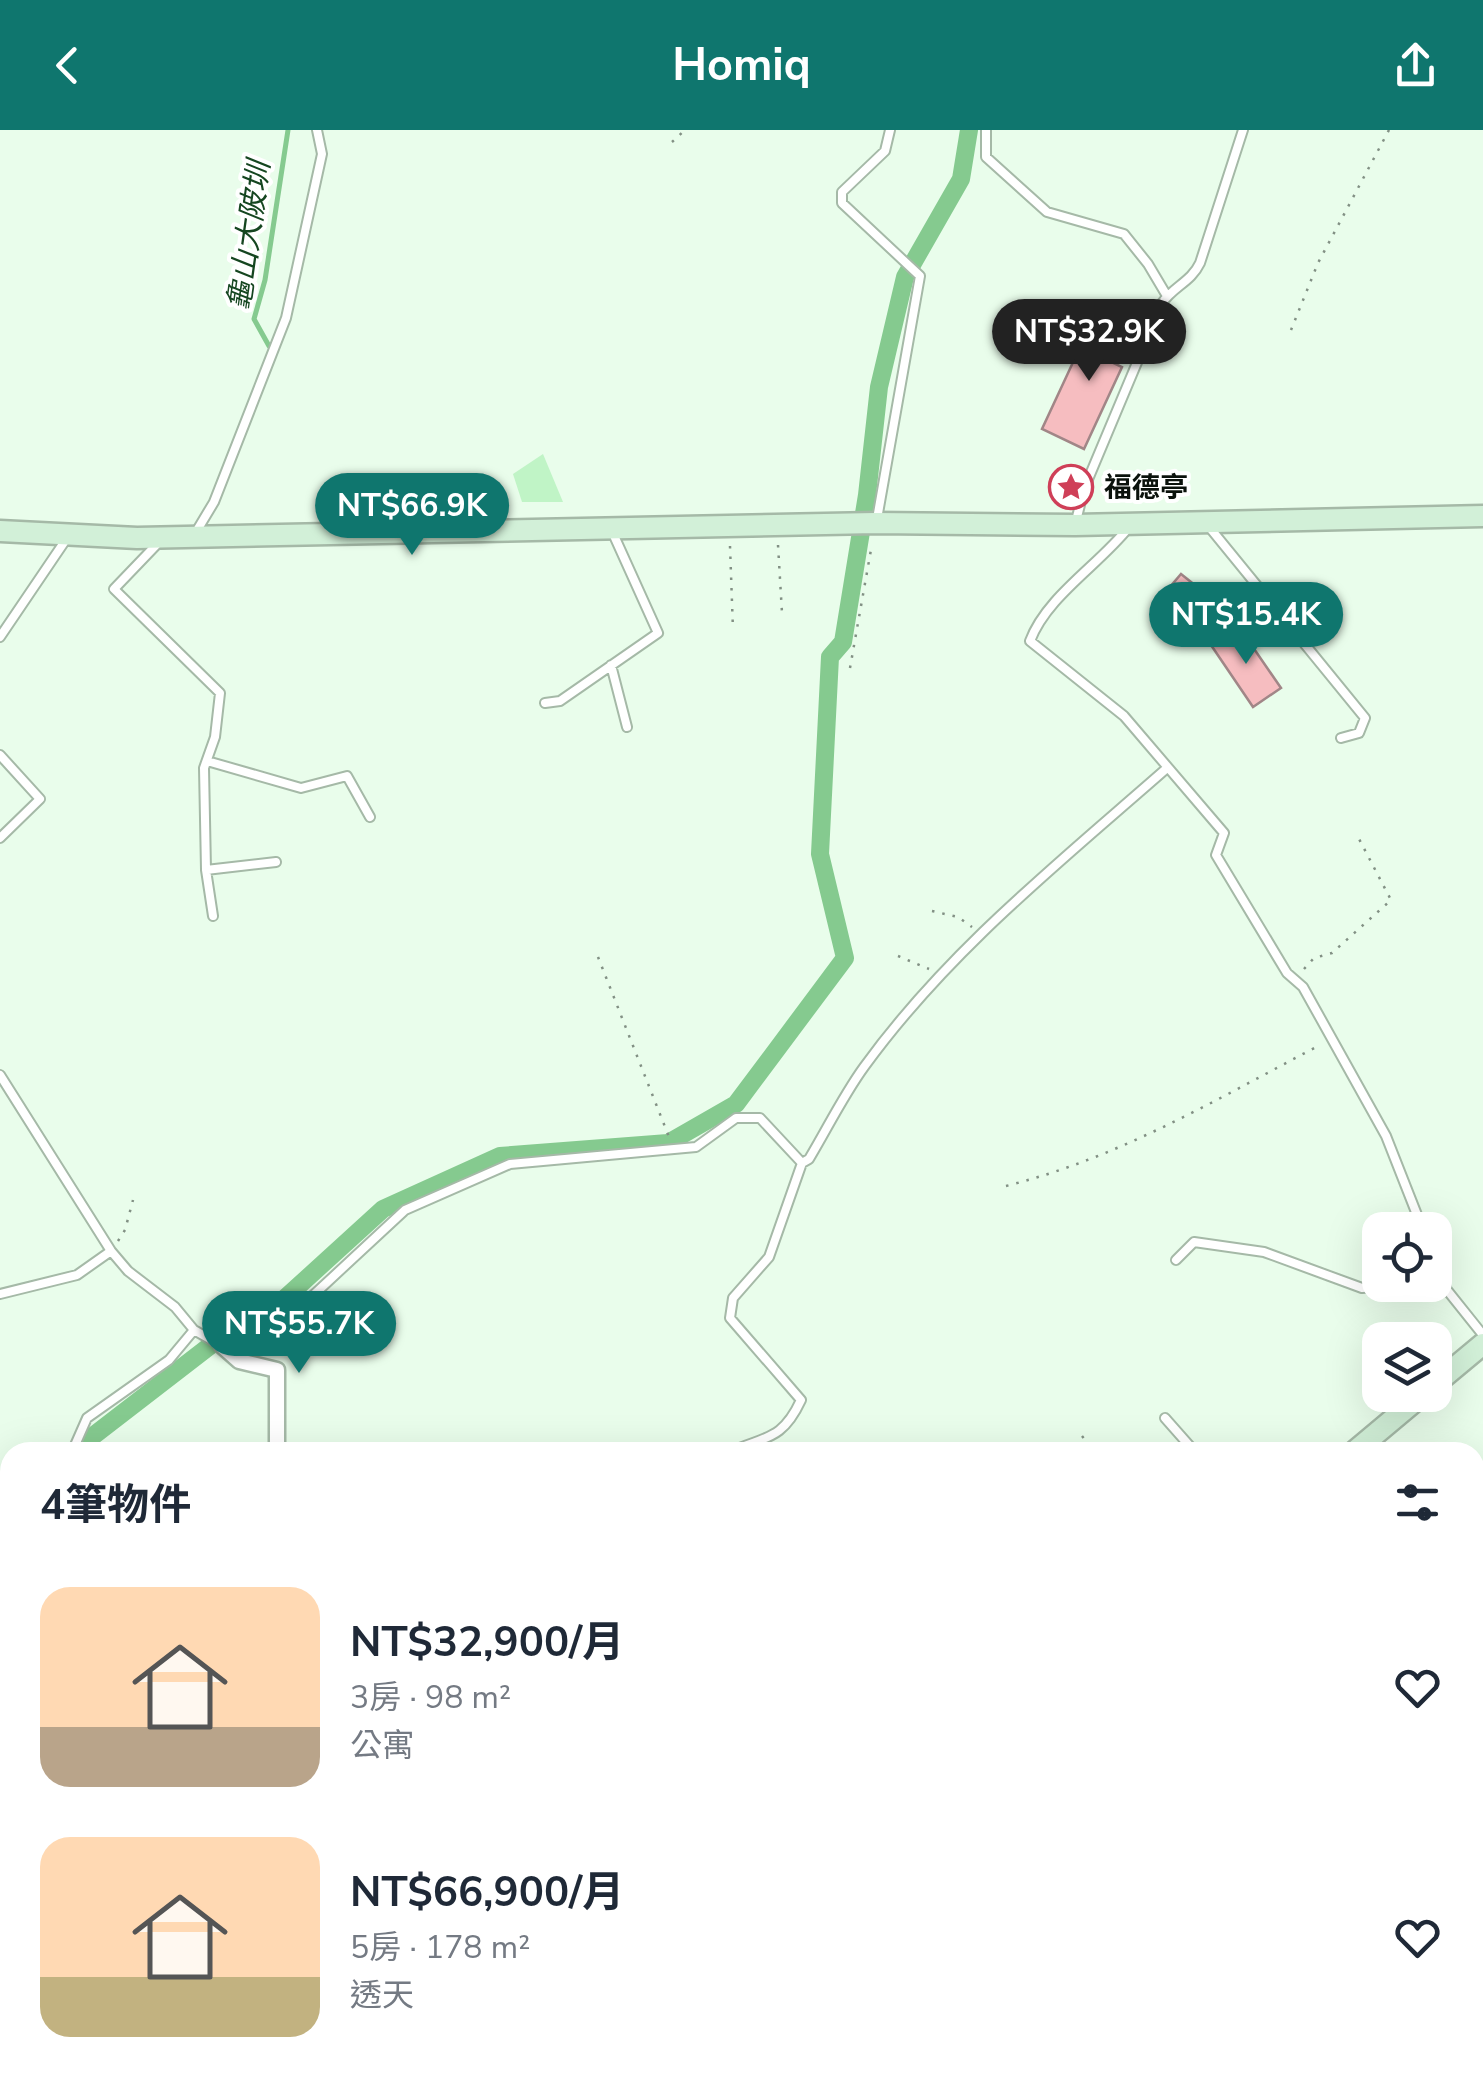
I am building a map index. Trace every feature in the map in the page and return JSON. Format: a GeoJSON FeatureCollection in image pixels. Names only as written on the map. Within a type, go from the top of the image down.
{"type":"FeatureCollection","features":[{"type":"Feature","properties":{"kind":"main road"},"geometry":{"type":"LineString","coordinates":[[0,530],[69,536],[164,537],[1483,516]]}},
{"type":"Feature","properties":{"kind":"main road"},"geometry":{"type":"LineString","coordinates":[[1452,1370],[1483,1344]]}},
{"type":"Feature","properties":{"kind":"main road"},"geometry":{"type":"LineString","coordinates":[[1366,1442],[1402,1412]]}},
{"type":"Feature","properties":{"kind":"street"},"geometry":{"type":"LineString","coordinates":[[222,1346],[240,1361],[277,1370],[277,1442]]}},
{"type":"Feature","properties":{"kind":"lane"},"geometry":{"type":"LineString","coordinates":[[194,536],[214,502],[286,318],[322,154],[317,130]]}},
{"type":"Feature","properties":{"kind":"lane"},"geometry":{"type":"LineString","coordinates":[[876,523],[920,276],[842,204],[842,192],[886,151],[890,130]]}},
{"type":"Feature","properties":{"kind":"lane"},"geometry":{"type":"LineString","coordinates":[[986,130],[986,157],[1047,212],[1124,234],[1167,296]]}},
{"type":"Feature","properties":{"kind":"lane"},"geometry":{"type":"LineString","coordinates":[[1076,524],[1084,489],[1167,296],[1193,278],[1200,263],[1244,130]]}},
{"type":"Feature","properties":{"kind":"lane"},"geometry":{"type":"LineString","coordinates":[[1204,521],[1365,718],[1359,733],[1341,738]]}},
{"type":"Feature","properties":{"kind":"lane"},"geometry":{"type":"LineString","coordinates":[[1132,523],[1110,552],[1038,620],[1030,641],[1124,716],[1224,833],[1216,855],[1294,979],[1303,986],[1386,1136],[1416,1212]]}},
{"type":"Feature","properties":{"kind":"lane"},"geometry":{"type":"LineString","coordinates":[[544,702],[560,701],[658,633],[611,529]]}},
{"type":"Feature","properties":{"kind":"lane"},"geometry":{"type":"LineString","coordinates":[[0,638],[69,536]]}},
{"type":"Feature","properties":{"kind":"lane"},"geometry":{"type":"LineString","coordinates":[[164,537],[114,589],[220,693],[216,737],[207,761],[206,870],[212,916]]}},
{"type":"Feature","properties":{"kind":"lane"},"geometry":{"type":"LineString","coordinates":[[611,664],[627,726]]}},
{"type":"Feature","properties":{"kind":"lane"},"geometry":{"type":"LineString","coordinates":[[0,755],[40,799],[0,838]]}},
{"type":"Feature","properties":{"kind":"lane"},"geometry":{"type":"LineString","coordinates":[[207,761],[300,788],[347,776],[370,817]]}},
{"type":"Feature","properties":{"kind":"lane"},"geometry":{"type":"LineString","coordinates":[[765,1442],[792,1418],[801,1400],[730,1318],[732,1298],[769,1258],[802,1163],[810,1159],[862,1069],[980,932],[1168,768]]}},
{"type":"Feature","properties":{"kind":"lane"},"geometry":{"type":"LineString","coordinates":[[206,870],[276,862]]}},
{"type":"Feature","properties":{"kind":"lane"},"geometry":{"type":"LineString","coordinates":[[0,1076],[111,1251],[128,1271],[175,1307],[194,1330],[222,1346],[307,1301],[404,1210],[510,1164],[696,1146],[736,1118],[760,1118],[802,1163]]}},
{"type":"Feature","properties":{"kind":"lane"},"geometry":{"type":"LineString","coordinates":[[1176,1260],[1194,1242],[1215,1244],[1264,1252],[1362,1288]]}},
{"type":"Feature","properties":{"kind":"lane"},"geometry":{"type":"LineString","coordinates":[[0,1294],[77,1275],[111,1251]]}},
{"type":"Feature","properties":{"kind":"lane"},"geometry":{"type":"LineString","coordinates":[[1452,1298],[1483,1335]]}},
{"type":"Feature","properties":{"kind":"lane"},"geometry":{"type":"LineString","coordinates":[[76,1442],[87,1418],[168,1360],[194,1330]]}},
{"type":"Feature","properties":{"kind":"lane"},"geometry":{"type":"LineString","coordinates":[[1166,1418],[1186,1442]]}},
{"type":"Feature","properties":{"kind":"path"},"geometry":{"type":"LineString","coordinates":[[672,142],[685,130]]}},
{"type":"Feature","properties":{"kind":"path"},"geometry":{"type":"LineString","coordinates":[[1291,330],[1318,264],[1390,130]]}},
{"type":"Feature","properties":{"kind":"path"},"geometry":{"type":"LineString","coordinates":[[850,668],[876,523]]}},
{"type":"Feature","properties":{"kind":"path"},"geometry":{"type":"LineString","coordinates":[[776,525],[782,613]]}},
{"type":"Feature","properties":{"kind":"path"},"geometry":{"type":"LineString","coordinates":[[729,526],[733,630]]}},
{"type":"Feature","properties":{"kind":"path"},"geometry":{"type":"LineString","coordinates":[[1294,979],[1314,958],[1332,953],[1391,900],[1358,837]]}},
{"type":"Feature","properties":{"kind":"path"},"geometry":{"type":"LineString","coordinates":[[932,911],[958,917],[980,932]]}},
{"type":"Feature","properties":{"kind":"path"},"geometry":{"type":"LineString","coordinates":[[898,956],[942,974]]}},
{"type":"Feature","properties":{"kind":"path"},"geometry":{"type":"LineString","coordinates":[[598,957],[674,1149]]}},
{"type":"Feature","properties":{"kind":"path"},"geometry":{"type":"LineString","coordinates":[[1006,1186],[1066,1171],[1156,1134],[1330,1040]]}},
{"type":"Feature","properties":{"kind":"path"},"geometry":{"type":"LineString","coordinates":[[111,1251],[126,1230],[133,1200]]}},
{"type":"Feature","properties":{"kind":"path"},"geometry":{"type":"LineString","coordinates":[[1082,1436],[1087,1442]]}},
{"type":"Feature","properties":{"kind":"green space"},"geometry":{"type":"Polygon","coordinates":[[[543,454],[563,502],[522,502],[513,474],[543,454]]]}},
{"type":"Feature","properties":{"kind":"building"},"geometry":{"type":"Polygon","coordinates":[[[1122,312],[1138,334],[1105,359],[1122,367],[1084,449],[1042,429],[1082,343],[1122,312]]]}},
{"type":"Feature","properties":{"kind":"building"},"geometry":{"type":"Polygon","coordinates":[[[1181,574],[1201,590],[1183,611],[1164,594],[1181,574]]]}},
{"type":"Feature","properties":{"kind":"building"},"geometry":{"type":"Polygon","coordinates":[[[1293,585],[1314,586],[1313,626],[1299,626],[1292,617],[1293,585]]]}},
{"type":"Feature","properties":{"kind":"building"},"geometry":{"type":"Polygon","coordinates":[[[1239,627],[1281,688],[1253,707],[1211,645],[1239,627]]]}},
{"type":"Feature","properties":{"kind":"waterway","name":"龜山大陂圳"},"geometry":{"type":"LineString","coordinates":[[269,346],[254,319],[265,280],[288,130]]}},
{"type":"Feature","properties":{"kind":"waterway"},"geometry":{"type":"LineString","coordinates":[[90,1442],[233,1328],[283,1300],[383,1209],[500,1156],[668,1143],[736,1104],[845,958],[820,854],[830,657],[843,642],[867,495],[879,387],[905,277],[961,179],[969,130]]}},
{"type":"Feature","properties":{"kind":"place","name":"福德亭"},"geometry":{"type":"Point","coordinates":[1071,487]}}]}
